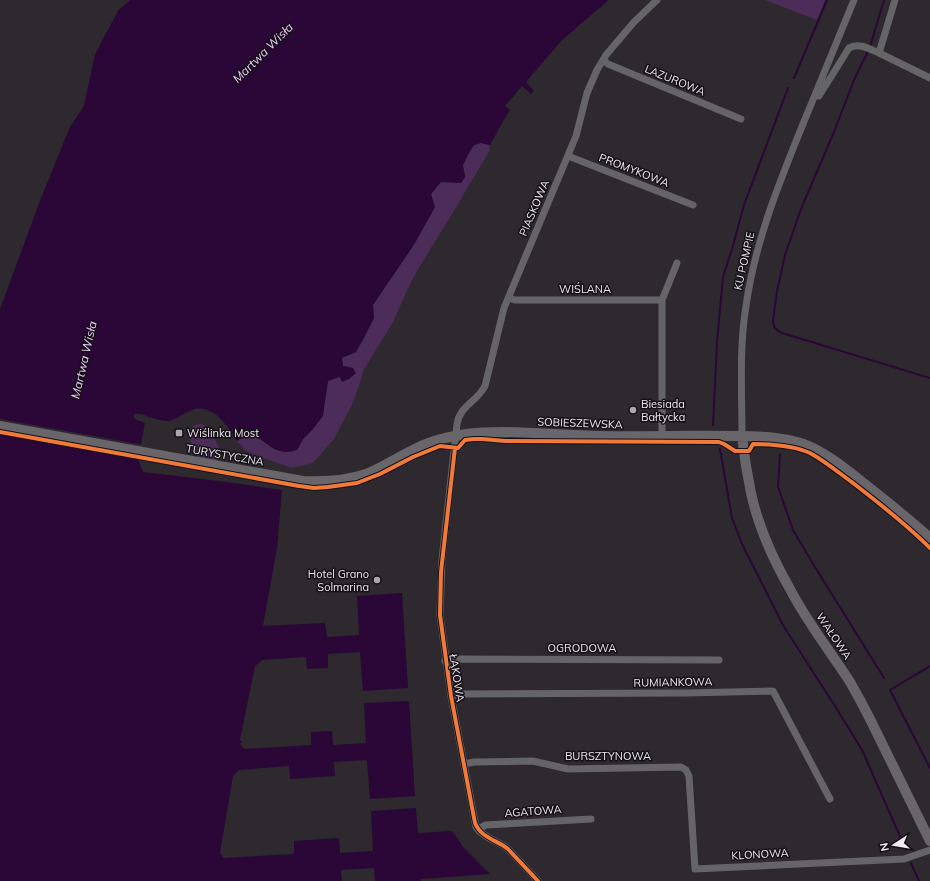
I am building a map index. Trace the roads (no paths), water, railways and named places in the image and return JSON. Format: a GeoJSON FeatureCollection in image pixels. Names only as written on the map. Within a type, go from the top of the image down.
{"type":"FeatureCollection","features":[{"type":"Feature","properties":{"kind":"main road","name":"TURYSTYCZNA"},"geometry":{"type":"LineString","coordinates":[[0,426],[303,481]]}},
{"type":"Feature","properties":{"kind":"main road","name":"SOBIESZEWSKA"},"geometry":{"type":"LineString","coordinates":[[303,481],[348,479],[379,468],[418,447],[441,439],[488,432],[619,436],[768,437],[795,442],[814,449],[837,462],[888,502],[930,538]]}},
{"type":"Feature","properties":{"kind":"main road","name":"WAŁOWA"},"geometry":{"type":"LineString","coordinates":[[742,436],[751,495],[762,529],[779,568],[790,590],[861,701],[930,841]]}},
{"type":"Feature","properties":{"kind":"street","name":"PIASKOWA"},"geometry":{"type":"LineString","coordinates":[[456,436],[458,419],[461,412],[480,395],[485,386],[502,314],[568,156],[596,70],[634,22],[657,0]]}},
{"type":"Feature","properties":{"kind":"street","name":"KU POMPIE"},"geometry":{"type":"LineString","coordinates":[[742,436],[742,336],[746,306],[757,252],[787,163],[854,0]]}},
{"type":"Feature","properties":{"kind":"street"},"geometry":{"type":"LineString","coordinates":[[877,52],[895,0]]}},
{"type":"Feature","properties":{"kind":"street","name":"KU POMPIE"},"geometry":{"type":"LineString","coordinates":[[813,100],[816,100],[849,48],[853,45],[862,46],[877,52],[930,78]]}},
{"type":"Feature","properties":{"kind":"street","name":"LAZUROWA"},"geometry":{"type":"LineString","coordinates":[[603,60],[608,64],[741,119]]}},
{"type":"Feature","properties":{"kind":"street","name":"PROMYKOWA"},"geometry":{"type":"LineString","coordinates":[[568,156],[693,205]]}},
{"type":"Feature","properties":{"kind":"street"},"geometry":{"type":"LineString","coordinates":[[662,436],[662,300],[677,263]]}},
{"type":"Feature","properties":{"kind":"street","name":"WIŚLANA"},"geometry":{"type":"LineString","coordinates":[[509,298],[515,300],[662,300]]}},
{"type":"Feature","properties":{"kind":"street","name":"ŁĄKOWA"},"geometry":{"type":"LineString","coordinates":[[456,436],[441,579],[440,615],[451,696],[475,823],[478,829]]}},
{"type":"Feature","properties":{"kind":"street","name":"OGRODOWA"},"geometry":{"type":"LineString","coordinates":[[445,660],[719,660]]}},
{"type":"Feature","properties":{"kind":"street","name":"RUMIANKOWA"},"geometry":{"type":"LineString","coordinates":[[451,696],[460,694],[773,691],[830,799]]}},
{"type":"Feature","properties":{"kind":"street","name":"BURSZTYNOWA"},"geometry":{"type":"LineString","coordinates":[[464,764],[474,762],[533,761],[568,769],[681,767]]}},
{"type":"Feature","properties":{"kind":"street","name":"KLONOWA"},"geometry":{"type":"LineString","coordinates":[[681,767],[686,770],[688,776],[695,869],[904,858],[930,850]]}},
{"type":"Feature","properties":{"kind":"street","name":"AGATOWA"},"geometry":{"type":"LineString","coordinates":[[478,829],[486,825],[591,819]]}},
{"type":"Feature","properties":{"kind":"street"},"geometry":{"type":"LineString","coordinates":[[478,829],[484,835],[503,844],[538,881]]}},
{"type":"Feature","properties":{"kind":"water","name":"Martwa Wisła"},"geometry":{"type":"Polygon","coordinates":[[[130,0],[609,0],[562,40],[526,82],[534,91],[531,94],[522,86],[505,106],[510,110],[490,145],[481,143],[474,145],[469,152],[463,165],[465,177],[461,183],[441,182],[431,194],[435,207],[415,243],[373,305],[374,318],[356,352],[342,358],[343,366],[353,368],[356,373],[349,379],[342,382],[340,377],[328,381],[323,416],[303,439],[297,450],[285,452],[278,450],[253,436],[244,436],[237,441],[219,417],[200,408],[187,412],[170,421],[160,420],[140,414],[135,414],[133,416],[135,419],[145,423],[138,460],[143,472],[282,490],[277,548],[263,626],[325,623],[327,637],[359,635],[357,596],[402,593],[408,688],[363,691],[360,652],[328,654],[328,668],[307,669],[306,657],[262,660],[255,666],[240,740],[242,742],[240,744],[244,749],[311,745],[311,732],[332,731],[333,745],[366,743],[364,703],[409,701],[415,796],[370,799],[367,760],[334,762],[335,776],[290,779],[289,766],[239,770],[233,776],[220,853],[224,858],[294,854],[294,841],[339,838],[340,853],[373,851],[371,811],[416,808],[418,833],[452,831],[464,848],[490,874],[421,879],[421,881],[375,881],[374,868],[341,870],[342,881],[0,881],[0,309],[41,198],[70,127],[84,106],[95,54],[118,11],[130,0]]]}},
{"type":"Feature","properties":{"kind":"waterway"},"geometry":{"type":"LineString","coordinates":[[794,78],[827,0]]}},
{"type":"Feature","properties":{"kind":"waterway"},"geometry":{"type":"LineString","coordinates":[[870,47],[884,0]]}},
{"type":"Feature","properties":{"kind":"waterway"},"geometry":{"type":"LineString","coordinates":[[868,51],[854,80],[834,132],[801,209],[785,255],[777,291],[773,321],[774,327],[782,333],[930,378]]}},
{"type":"Feature","properties":{"kind":"waterway"},"geometry":{"type":"LineString","coordinates":[[713,425],[717,342],[723,277],[744,205],[788,88]]}},
{"type":"Feature","properties":{"kind":"waterway"},"geometry":{"type":"LineString","coordinates":[[720,449],[732,518],[742,544],[784,627],[862,750],[906,850]]}},
{"type":"Feature","properties":{"kind":"waterway"},"geometry":{"type":"LineString","coordinates":[[780,454],[778,487],[793,530],[884,678]]}},
{"type":"Feature","properties":{"kind":"waterway"},"geometry":{"type":"LineString","coordinates":[[930,666],[890,690],[930,768]]}},
{"type":"Feature","properties":{"kind":"waterway"},"geometry":{"type":"LineString","coordinates":[[911,863],[919,881]]}},
{"type":"Feature","properties":{"kind":"place","name":"Biesiada Bałtycka"},"geometry":{"type":"Point","coordinates":[633,410]}},
{"type":"Feature","properties":{"kind":"place","name":"Wiślinka Most"},"geometry":{"type":"Point","coordinates":[179,433]}},
{"type":"Feature","properties":{"kind":"place","name":"Hotel Grano Solmarina"},"geometry":{"type":"Point","coordinates":[377,580]}}]}
